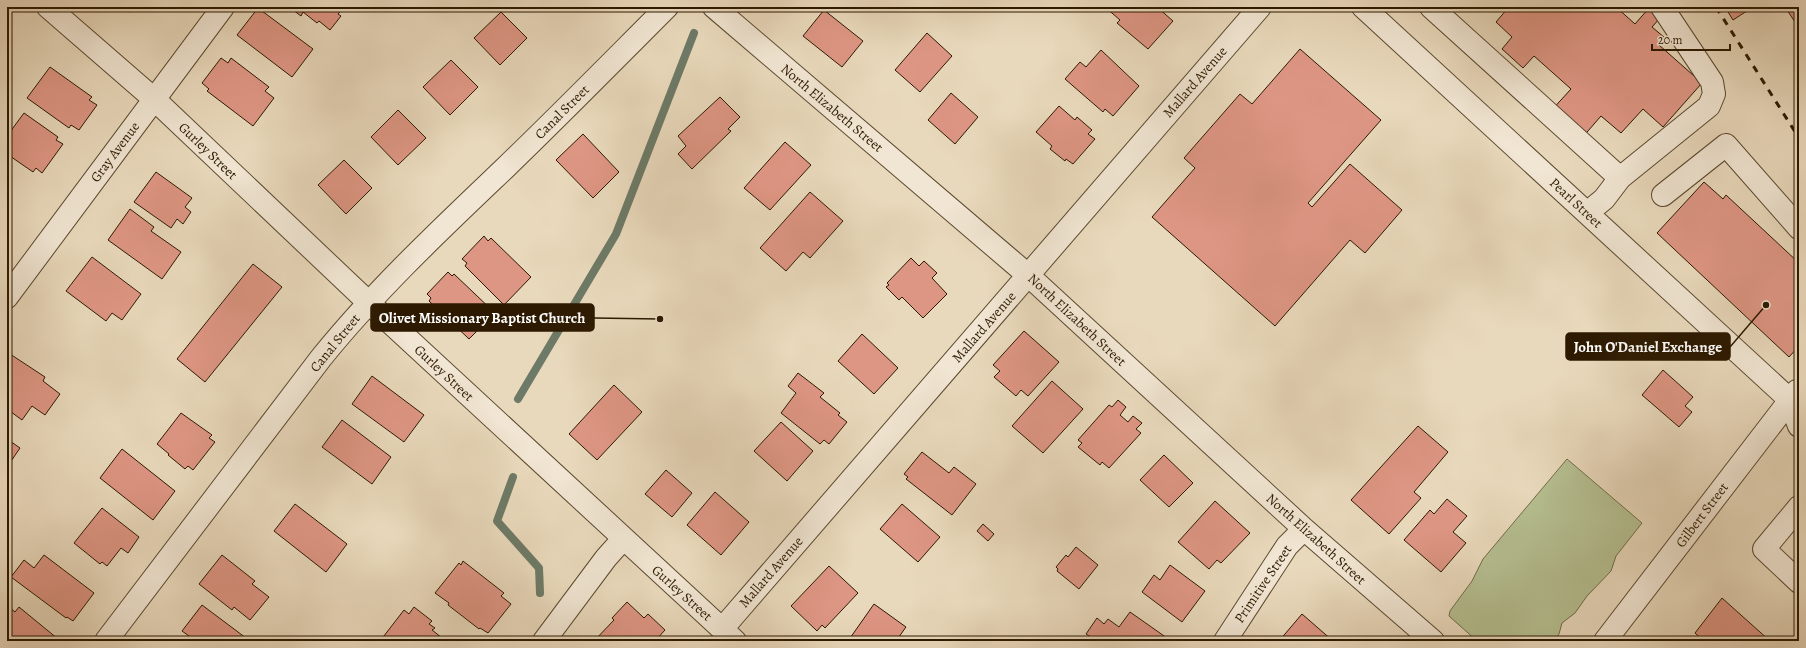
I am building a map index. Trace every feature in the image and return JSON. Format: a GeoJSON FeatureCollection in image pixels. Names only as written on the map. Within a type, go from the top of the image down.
{"type":"FeatureCollection","features":[{"type":"Feature","properties":{"kind":"street","name":"Gurley Street"},"geometry":{"type":"LineString","coordinates":[[48,7],[154,99],[369,303],[729,635]]}},
{"type":"Feature","properties":{"kind":"street","name":"Gray Avenue"},"geometry":{"type":"LineString","coordinates":[[7,297],[223,7]]}},
{"type":"Feature","properties":{"kind":"street","name":"Canal Street"},"geometry":{"type":"LineString","coordinates":[[106,641],[321,358],[353,320],[408,262],[580,95],[667,7]]}},
{"type":"Feature","properties":{"kind":"street","name":"North Elizabeth Street"},"geometry":{"type":"LineString","coordinates":[[714,7],[1029,276],[1304,529],[1433,641]]}},
{"type":"Feature","properties":{"kind":"street","name":"Mallard Avenue"},"geometry":{"type":"LineString","coordinates":[[729,635],[1029,276],[1260,7]]}},
{"type":"Feature","properties":{"kind":"street"},"geometry":{"type":"LineString","coordinates":[[1431,7],[1620,178]]}},
{"type":"Feature","properties":{"kind":"street"},"geometry":{"type":"LineString","coordinates":[[1587,213],[1604,199],[1620,178],[1709,106],[1714,94],[1712,82],[1662,7]]}},
{"type":"Feature","properties":{"kind":"street","name":"Pearl Street"},"geometry":{"type":"LineString","coordinates":[[1365,8],[1587,213],[1794,394]]}},
{"type":"Feature","properties":{"kind":"street"},"geometry":{"type":"LineString","coordinates":[[1663,195],[1726,145],[1799,228]]}},
{"type":"Feature","properties":{"kind":"street"},"geometry":{"type":"LineString","coordinates":[[1794,394],[1799,426]]}},
{"type":"Feature","properties":{"kind":"street","name":"Gilbert Street"},"geometry":{"type":"LineString","coordinates":[[1605,641],[1794,394]]}},
{"type":"Feature","properties":{"kind":"street"},"geometry":{"type":"LineString","coordinates":[[1799,507],[1764,549],[1799,582]]}},
{"type":"Feature","properties":{"kind":"street","name":"Primitive Street"},"geometry":{"type":"LineString","coordinates":[[1225,641],[1287,546],[1304,529]]}},
{"type":"Feature","properties":{"kind":"street"},"geometry":{"type":"LineString","coordinates":[[544,641],[606,558],[623,538]]}},
{"type":"Feature","properties":{"kind":"green space"},"geometry":{"type":"Polygon","coordinates":[[[1567,459],[1642,523],[1616,556],[1611,571],[1587,596],[1575,613],[1562,623],[1559,634],[1554,641],[1477,641],[1449,616],[1450,611],[1472,581],[1483,559],[1567,459]]]}},
{"type":"Feature","properties":{"kind":"building"},"geometry":{"type":"Polygon","coordinates":[[[121,7],[134,7],[130,12],[121,7]]]}},
{"type":"Feature","properties":{"kind":"building"},"geometry":{"type":"Polygon","coordinates":[[[289,7],[344,7],[338,14],[341,16],[330,30],[319,21],[317,23],[303,12],[301,16],[289,7]]]}},
{"type":"Feature","properties":{"kind":"building"},"geometry":{"type":"Polygon","coordinates":[[[1105,7],[1157,7],[1173,21],[1148,49],[1117,23],[1120,20],[1105,7]]]}},
{"type":"Feature","properties":{"kind":"building"},"geometry":{"type":"Polygon","coordinates":[[[1507,7],[1616,7],[1635,24],[1649,8],[1660,18],[1652,27],[1665,38],[1659,45],[1702,83],[1663,127],[1643,109],[1621,133],[1601,116],[1581,139],[1550,112],[1571,89],[1534,56],[1523,68],[1502,49],[1512,37],[1496,22],[1508,8],[1507,7]]]}},
{"type":"Feature","properties":{"kind":"building"},"geometry":{"type":"Polygon","coordinates":[[[1725,7],[1753,7],[1733,20],[1725,7]]]}},
{"type":"Feature","properties":{"kind":"building"},"geometry":{"type":"Polygon","coordinates":[[[1785,7],[1799,7],[1799,28],[1785,7]]]}},
{"type":"Feature","properties":{"kind":"building"},"geometry":{"type":"Polygon","coordinates":[[[258,8],[313,49],[292,77],[237,35],[258,8]]]}},
{"type":"Feature","properties":{"kind":"building"},"geometry":{"type":"Polygon","coordinates":[[[824,10],[863,41],[842,67],[803,36],[824,10]]]}},
{"type":"Feature","properties":{"kind":"building"},"geometry":{"type":"Polygon","coordinates":[[[501,12],[527,38],[500,65],[474,38],[501,12]]]}},
{"type":"Feature","properties":{"kind":"building"},"geometry":{"type":"Polygon","coordinates":[[[927,33],[952,56],[920,92],[895,70],[927,33]]]}},
{"type":"Feature","properties":{"kind":"building"},"geometry":{"type":"Polygon","coordinates":[[[1300,49],[1381,120],[1308,203],[1312,207],[1350,164],[1402,210],[1365,253],[1350,240],[1275,326],[1152,217],[1195,168],[1184,158],[1240,94],[1252,104],[1300,49]]]}},
{"type":"Feature","properties":{"kind":"building"},"geometry":{"type":"Polygon","coordinates":[[[1101,50],[1139,86],[1113,116],[1105,109],[1103,112],[1065,79],[1080,62],[1086,67],[1101,50]]]}},
{"type":"Feature","properties":{"kind":"building"},"geometry":{"type":"Polygon","coordinates":[[[221,58],[228,63],[231,58],[269,87],[265,91],[274,98],[253,126],[207,91],[209,89],[202,83],[221,58]]]}},
{"type":"Feature","properties":{"kind":"building"},"geometry":{"type":"Polygon","coordinates":[[[451,60],[478,87],[450,115],[423,87],[451,60]]]}},
{"type":"Feature","properties":{"kind":"building"},"geometry":{"type":"Polygon","coordinates":[[[50,67],[92,97],[89,100],[97,105],[79,130],[71,125],[69,128],[27,98],[50,67]]]}},
{"type":"Feature","properties":{"kind":"building"},"geometry":{"type":"Polygon","coordinates":[[[951,93],[978,117],[955,144],[928,120],[951,93]]]}},
{"type":"Feature","properties":{"kind":"building"},"geometry":{"type":"Polygon","coordinates":[[[720,97],[740,117],[728,129],[731,131],[692,169],[678,154],[686,146],[678,136],[720,97]]]}},
{"type":"Feature","properties":{"kind":"building"},"geometry":{"type":"Polygon","coordinates":[[[1059,106],[1075,120],[1077,117],[1092,130],[1088,134],[1095,139],[1073,164],[1066,159],[1065,161],[1050,149],[1052,146],[1036,132],[1059,106]]]}},
{"type":"Feature","properties":{"kind":"building"},"geometry":{"type":"Polygon","coordinates":[[[398,110],[426,138],[398,165],[371,137],[398,110]]]}},
{"type":"Feature","properties":{"kind":"building"},"geometry":{"type":"Polygon","coordinates":[[[24,113],[58,137],[56,140],[63,144],[42,173],[36,168],[33,172],[7,154],[7,136],[24,113]]]}},
{"type":"Feature","properties":{"kind":"building"},"geometry":{"type":"Polygon","coordinates":[[[583,134],[619,172],[593,198],[556,160],[583,134]]]}},
{"type":"Feature","properties":{"kind":"building"},"geometry":{"type":"Polygon","coordinates":[[[785,142],[811,165],[770,210],[744,188],[785,142]]]}},
{"type":"Feature","properties":{"kind":"building"},"geometry":{"type":"Polygon","coordinates":[[[344,160],[372,188],[346,214],[318,185],[344,160]]]}},
{"type":"Feature","properties":{"kind":"building"},"geometry":{"type":"Polygon","coordinates":[[[156,172],[192,198],[185,207],[191,212],[183,224],[177,219],[171,228],[134,202],[156,172]]]}},
{"type":"Feature","properties":{"kind":"building"},"geometry":{"type":"Polygon","coordinates":[[[1704,182],[1723,199],[1726,195],[1799,263],[1799,346],[1789,357],[1657,233],[1704,182]]]}},
{"type":"Feature","properties":{"kind":"building"},"geometry":{"type":"Polygon","coordinates":[[[810,192],[843,221],[810,258],[803,252],[786,271],[760,248],[810,192]]]}},
{"type":"Feature","properties":{"kind":"building"},"geometry":{"type":"Polygon","coordinates":[[[130,209],[154,227],[151,231],[181,252],[162,279],[108,240],[130,209]]]}},
{"type":"Feature","properties":{"kind":"building"},"geometry":{"type":"Polygon","coordinates":[[[484,236],[488,241],[491,238],[531,277],[504,305],[465,266],[467,263],[462,259],[484,236]]]}},
{"type":"Feature","properties":{"kind":"building"},"geometry":{"type":"Polygon","coordinates":[[[92,257],[141,294],[122,320],[112,313],[106,321],[66,291],[92,257]]]}},
{"type":"Feature","properties":{"kind":"building"},"geometry":{"type":"Polygon","coordinates":[[[911,258],[919,266],[924,261],[937,273],[932,278],[947,294],[923,318],[902,297],[899,300],[886,287],[889,285],[887,283],[911,258]]]}},
{"type":"Feature","properties":{"kind":"building"},"geometry":{"type":"Polygon","coordinates":[[[253,264],[282,287],[205,382],[177,359],[253,264]]]}},
{"type":"Feature","properties":{"kind":"building"},"geometry":{"type":"Polygon","coordinates":[[[448,272],[452,276],[454,274],[495,313],[469,339],[429,301],[431,298],[427,294],[448,272]]]}},
{"type":"Feature","properties":{"kind":"building"},"geometry":{"type":"Polygon","coordinates":[[[1024,331],[1059,362],[1028,396],[1021,390],[1016,396],[994,377],[1000,371],[993,365],[1024,331]]]}},
{"type":"Feature","properties":{"kind":"building"},"geometry":{"type":"Polygon","coordinates":[[[862,334],[898,368],[874,394],[838,361],[862,334]]]}},
{"type":"Feature","properties":{"kind":"building"},"geometry":{"type":"Polygon","coordinates":[[[7,352],[45,377],[43,381],[60,394],[45,415],[32,406],[22,420],[7,409],[7,352]]]}},
{"type":"Feature","properties":{"kind":"building"},"geometry":{"type":"Polygon","coordinates":[[[1663,370],[1693,397],[1685,406],[1692,412],[1679,427],[1642,395],[1663,370]]]}},
{"type":"Feature","properties":{"kind":"building"},"geometry":{"type":"Polygon","coordinates":[[[798,373],[824,393],[820,397],[840,413],[838,415],[847,422],[829,444],[824,440],[820,444],[781,413],[796,393],[788,386],[798,373]]]}},
{"type":"Feature","properties":{"kind":"building"},"geometry":{"type":"Polygon","coordinates":[[[372,376],[424,415],[404,442],[352,404],[372,376]]]}},
{"type":"Feature","properties":{"kind":"building"},"geometry":{"type":"Polygon","coordinates":[[[1052,381],[1083,409],[1043,453],[1012,426],[1052,381]]]}},
{"type":"Feature","properties":{"kind":"building"},"geometry":{"type":"Polygon","coordinates":[[[614,385],[642,412],[597,460],[569,434],[614,385]]]}},
{"type":"Feature","properties":{"kind":"building"},"geometry":{"type":"Polygon","coordinates":[[[1118,400],[1126,407],[1120,415],[1128,422],[1133,416],[1142,423],[1136,429],[1141,433],[1109,468],[1102,462],[1100,465],[1078,447],[1082,443],[1078,440],[1109,405],[1112,407],[1118,400]]]}},
{"type":"Feature","properties":{"kind":"building"},"geometry":{"type":"Polygon","coordinates":[[[181,413],[212,435],[209,438],[215,442],[193,470],[188,466],[185,469],[157,444],[181,413]]]}},
{"type":"Feature","properties":{"kind":"building"},"geometry":{"type":"Polygon","coordinates":[[[342,420],[391,457],[372,484],[322,447],[342,420]]]}},
{"type":"Feature","properties":{"kind":"building"},"geometry":{"type":"Polygon","coordinates":[[[781,422],[813,451],[787,481],[754,451],[781,422]]]}},
{"type":"Feature","properties":{"kind":"building"},"geometry":{"type":"Polygon","coordinates":[[[1418,426],[1448,452],[1414,492],[1421,498],[1389,534],[1351,500],[1418,426]]]}},
{"type":"Feature","properties":{"kind":"building"},"geometry":{"type":"Polygon","coordinates":[[[7,439],[20,448],[7,467],[7,439]]]}},
{"type":"Feature","properties":{"kind":"building"},"geometry":{"type":"Polygon","coordinates":[[[122,449],[175,491],[153,520],[100,478],[122,449]]]}},
{"type":"Feature","properties":{"kind":"building"},"geometry":{"type":"Polygon","coordinates":[[[922,452],[949,473],[954,467],[976,484],[952,515],[906,479],[908,477],[904,474],[922,452]]]}},
{"type":"Feature","properties":{"kind":"building"},"geometry":{"type":"Polygon","coordinates":[[[1164,455],[1193,483],[1169,507],[1140,480],[1164,455]]]}},
{"type":"Feature","properties":{"kind":"building"},"geometry":{"type":"Polygon","coordinates":[[[666,470],[692,493],[672,517],[645,494],[666,470]]]}},
{"type":"Feature","properties":{"kind":"building"},"geometry":{"type":"Polygon","coordinates":[[[715,492],[749,522],[721,555],[687,525],[715,492]]]}},
{"type":"Feature","properties":{"kind":"building"},"geometry":{"type":"Polygon","coordinates":[[[1447,499],[1467,516],[1453,532],[1466,543],[1441,572],[1404,540],[1430,510],[1434,514],[1447,499]]]}},
{"type":"Feature","properties":{"kind":"building"},"geometry":{"type":"Polygon","coordinates":[[[1215,501],[1250,533],[1221,563],[1217,560],[1209,569],[1178,542],[1215,501]]]}},
{"type":"Feature","properties":{"kind":"building"},"geometry":{"type":"Polygon","coordinates":[[[295,504],[347,544],[326,572],[274,531],[295,504]]]}},
{"type":"Feature","properties":{"kind":"building"},"geometry":{"type":"Polygon","coordinates":[[[902,504],[940,537],[918,562],[880,529],[902,504]]]}},
{"type":"Feature","properties":{"kind":"building"},"geometry":{"type":"Polygon","coordinates":[[[102,508],[139,537],[128,553],[121,548],[107,566],[102,562],[100,564],[74,543],[102,508]]]}},
{"type":"Feature","properties":{"kind":"building"},"geometry":{"type":"Polygon","coordinates":[[[983,524],[994,534],[988,541],[977,531],[983,524]]]}},
{"type":"Feature","properties":{"kind":"building"},"geometry":{"type":"Polygon","coordinates":[[[1076,547],[1098,565],[1079,589],[1057,571],[1058,569],[1056,567],[1066,555],[1068,557],[1076,547]]]}},
{"type":"Feature","properties":{"kind":"building"},"geometry":{"type":"Polygon","coordinates":[[[44,555],[94,593],[73,621],[67,617],[66,618],[11,577],[24,560],[34,568],[44,555]]]}},
{"type":"Feature","properties":{"kind":"building"},"geometry":{"type":"Polygon","coordinates":[[[222,555],[255,581],[252,584],[269,597],[250,620],[234,607],[232,610],[199,584],[222,555]]]}},
{"type":"Feature","properties":{"kind":"building"},"geometry":{"type":"Polygon","coordinates":[[[463,561],[504,593],[501,596],[511,604],[488,633],[480,628],[479,629],[435,593],[459,563],[461,565],[463,561]]]}},
{"type":"Feature","properties":{"kind":"building"},"geometry":{"type":"Polygon","coordinates":[[[1170,565],[1205,591],[1182,622],[1142,592],[1154,575],[1160,580],[1170,565]]]}},
{"type":"Feature","properties":{"kind":"building"},"geometry":{"type":"Polygon","coordinates":[[[829,566],[858,593],[825,628],[822,625],[817,631],[791,606],[829,566]]]}},
{"type":"Feature","properties":{"kind":"building"},"geometry":{"type":"Polygon","coordinates":[[[1722,598],[1770,641],[1704,641],[1695,633],[1722,598]]]}},
{"type":"Feature","properties":{"kind":"building"},"geometry":{"type":"Polygon","coordinates":[[[627,602],[644,618],[648,614],[665,630],[655,641],[594,641],[614,620],[612,618],[627,602]]]}},
{"type":"Feature","properties":{"kind":"building"},"geometry":{"type":"Polygon","coordinates":[[[874,604],[906,627],[896,641],[848,641],[874,604]]]}},
{"type":"Feature","properties":{"kind":"building"},"geometry":{"type":"Polygon","coordinates":[[[202,605],[250,641],[196,641],[182,631],[202,605]]]}},
{"type":"Feature","properties":{"kind":"building"},"geometry":{"type":"Polygon","coordinates":[[[9,607],[15,612],[19,607],[58,639],[57,641],[7,641],[7,609],[9,607]]]}},
{"type":"Feature","properties":{"kind":"building"},"geometry":{"type":"Polygon","coordinates":[[[414,607],[432,621],[429,624],[435,628],[432,630],[446,641],[380,641],[404,610],[409,614],[414,607]]]}},
{"type":"Feature","properties":{"kind":"building"},"geometry":{"type":"Polygon","coordinates":[[[1130,612],[1167,638],[1167,641],[1097,641],[1086,634],[1097,618],[1104,624],[1108,619],[1119,627],[1130,612]]]}},
{"type":"Feature","properties":{"kind":"building"},"geometry":{"type":"Polygon","coordinates":[[[1302,614],[1333,641],[1279,641],[1302,614]]]}},
{"type":"Feature","properties":{"kind":"waterway"},"geometry":{"type":"LineString","coordinates":[[518,399],[616,234],[694,33]]}},
{"type":"Feature","properties":{"kind":"waterway"},"geometry":{"type":"LineString","coordinates":[[513,477],[497,521],[539,568],[540,593]]}},
{"type":"Feature","properties":{"kind":"railway"},"geometry":{"type":"LineString","coordinates":[[1716,7],[1799,138]]}},
{"type":"Feature","properties":{"kind":"place","name":"John O'Daniel Exchange"},"geometry":{"type":"Point","coordinates":[1766,305]}},
{"type":"Feature","properties":{"kind":"place","name":"Olivet Missionary Baptist Church"},"geometry":{"type":"Point","coordinates":[660,319]}}]}
